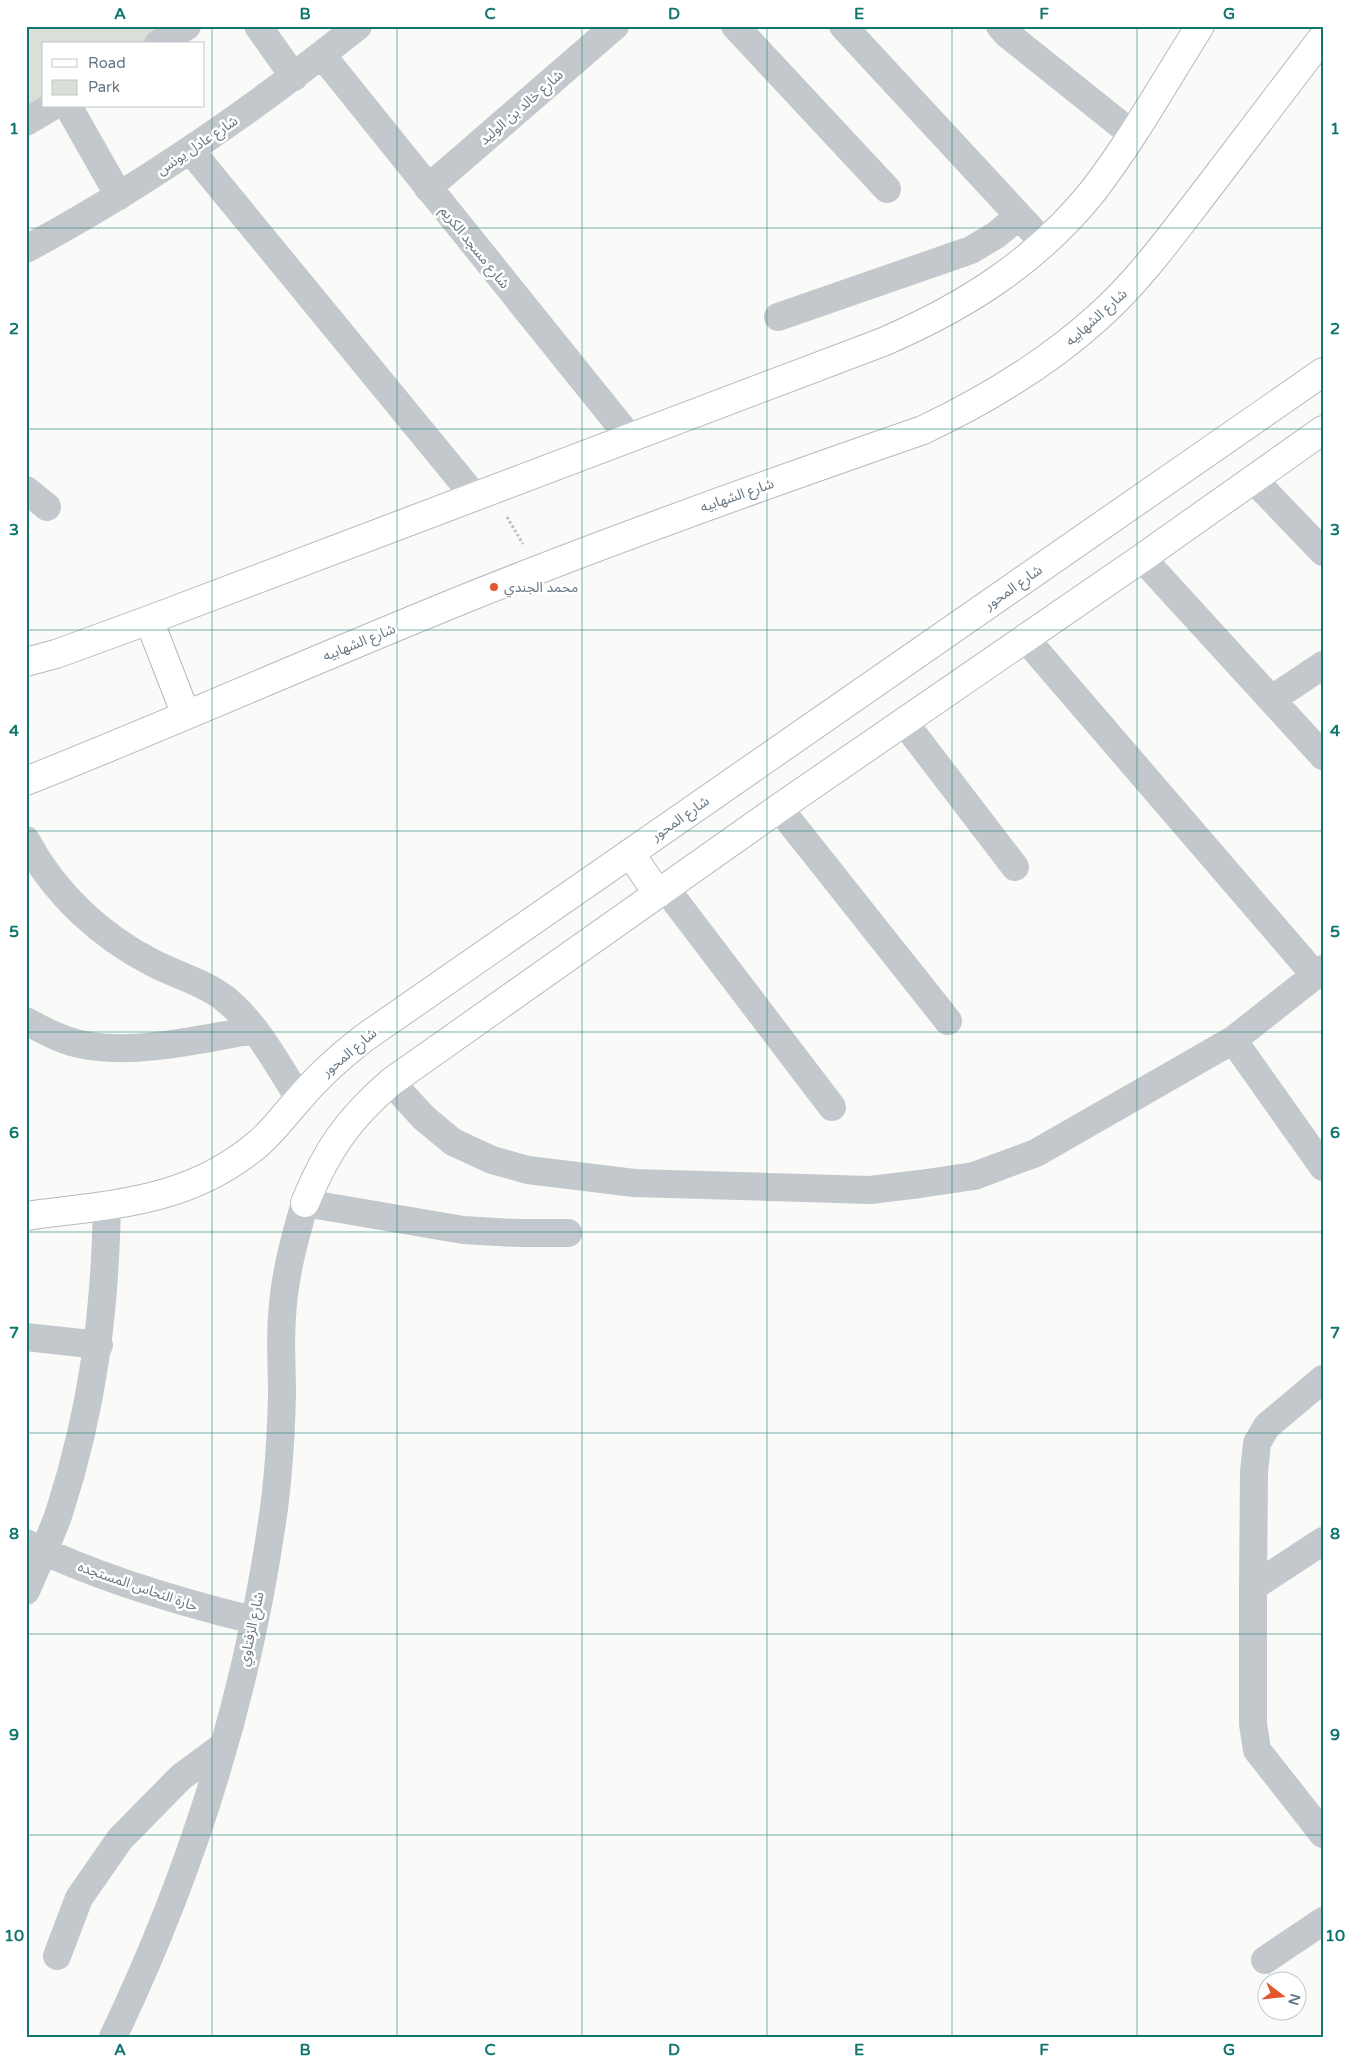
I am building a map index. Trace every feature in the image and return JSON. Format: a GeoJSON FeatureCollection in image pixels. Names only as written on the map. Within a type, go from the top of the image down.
{"type":"FeatureCollection","features":[{"type":"Feature","properties":{"kind":"main road"},"geometry":{"type":"LineString","coordinates":[[26,662],[56,654],[149,620],[884,342],[927,323],[976,295],[1008,273],[1044,243],[1092,192],[1132,134],[1200,26]]}},
{"type":"Feature","properties":{"kind":"main road","name":"شارع الشهابيه"},"geometry":{"type":"LineString","coordinates":[[26,781],[538,570],[682,514],[922,430],[967,408],[1032,370],[1098,318],[1127,288],[1155,257],[1323,37]]}},
{"type":"Feature","properties":{"kind":"main road","name":"شارع المحور"},"geometry":{"type":"LineString","coordinates":[[26,1216],[107,1205],[172,1192],[204,1180],[233,1163],[260,1142],[299,1098],[341,1056],[364,1038],[1323,372]]}},
{"type":"Feature","properties":{"kind":"main road"},"geometry":{"type":"LineString","coordinates":[[305,1203],[320,1168],[348,1124],[390,1082],[779,808],[1142,558],[1323,430]]}},
{"type":"Feature","properties":{"kind":"main road"},"geometry":{"type":"LineString","coordinates":[[149,620],[186,715]]}},
{"type":"Feature","properties":{"kind":"main road"},"geometry":{"type":"LineString","coordinates":[[630,853],[662,892]]}},
{"type":"Feature","properties":{"kind":"street"},"geometry":{"type":"LineString","coordinates":[[161,42],[187,26]]}},
{"type":"Feature","properties":{"kind":"street"},"geometry":{"type":"LineString","coordinates":[[258,26],[294,77]]}},
{"type":"Feature","properties":{"kind":"street","name":"شارع عادل يونس"},"geometry":{"type":"LineString","coordinates":[[26,249],[119,196],[191,151],[294,77],[358,26]]}},
{"type":"Feature","properties":{"kind":"street","name":"شارع خالد بن الوليد"},"geometry":{"type":"LineString","coordinates":[[428,188],[615,26]]}},
{"type":"Feature","properties":{"kind":"street"},"geometry":{"type":"LineString","coordinates":[[735,26],[886,189]]}},
{"type":"Feature","properties":{"kind":"street"},"geometry":{"type":"LineString","coordinates":[[1000,26],[1007,34],[1132,134]]}},
{"type":"Feature","properties":{"kind":"street"},"geometry":{"type":"LineString","coordinates":[[854,30],[1044,243]]}},
{"type":"Feature","properties":{"kind":"street","name":"شارع مسجد الكريم"},"geometry":{"type":"LineString","coordinates":[[322,55],[630,438]]}},
{"type":"Feature","properties":{"kind":"street"},"geometry":{"type":"LineString","coordinates":[[26,122],[49,108]]}},
{"type":"Feature","properties":{"kind":"street"},"geometry":{"type":"LineString","coordinates":[[69,108],[119,196]]}},
{"type":"Feature","properties":{"kind":"street"},"geometry":{"type":"LineString","coordinates":[[191,151],[483,493]]}},
{"type":"Feature","properties":{"kind":"street"},"geometry":{"type":"LineString","coordinates":[[778,318],[971,250],[996,235],[1019,216]]}},
{"type":"Feature","properties":{"kind":"street"},"geometry":{"type":"LineString","coordinates":[[1253,479],[1323,552]]}},
{"type":"Feature","properties":{"kind":"street"},"geometry":{"type":"LineString","coordinates":[[26,490],[47,507]]}},
{"type":"Feature","properties":{"kind":"street"},"geometry":{"type":"LineString","coordinates":[[1142,558],[1323,756]]}},
{"type":"Feature","properties":{"kind":"street"},"geometry":{"type":"LineString","coordinates":[[390,1082],[424,1118],[453,1142],[492,1160],[528,1170],[634,1183],[870,1190],[974,1176],[1036,1153],[1233,1040],[1319,972],[1026,638]]}},
{"type":"Feature","properties":{"kind":"street"},"geometry":{"type":"LineString","coordinates":[[1272,698],[1323,665]]}},
{"type":"Feature","properties":{"kind":"street"},"geometry":{"type":"LineString","coordinates":[[904,722],[1015,867]]}},
{"type":"Feature","properties":{"kind":"street"},"geometry":{"type":"LineString","coordinates":[[779,808],[948,1021]]}},
{"type":"Feature","properties":{"kind":"street"},"geometry":{"type":"LineString","coordinates":[[26,840],[58,887],[95,924],[144,958],[206,986],[224,998],[255,1030],[299,1098]]}},
{"type":"Feature","properties":{"kind":"street"},"geometry":{"type":"LineString","coordinates":[[662,892],[832,1107]]}},
{"type":"Feature","properties":{"kind":"street"},"geometry":{"type":"LineString","coordinates":[[26,1021],[45,1032],[66,1040],[89,1046],[113,1048],[136,1048],[255,1030]]}},
{"type":"Feature","properties":{"kind":"street"},"geometry":{"type":"LineString","coordinates":[[1233,1040],[1323,1167]]}},
{"type":"Feature","properties":{"kind":"street"},"geometry":{"type":"LineString","coordinates":[[305,1203],[463,1230],[516,1234],[568,1233]]}},
{"type":"Feature","properties":{"kind":"street","name":"شارع الزفتاوي"},"geometry":{"type":"LineString","coordinates":[[114,2037],[142,1977],[196,1837],[237,1693],[274,1508],[280,1451],[282,1317],[286,1278],[305,1203]]}},
{"type":"Feature","properties":{"kind":"street"},"geometry":{"type":"LineString","coordinates":[[26,1591],[35,1548],[60,1512],[83,1429],[98,1345],[103,1298],[107,1205]]}},
{"type":"Feature","properties":{"kind":"street"},"geometry":{"type":"LineString","coordinates":[[26,1337],[98,1345]]}},
{"type":"Feature","properties":{"kind":"street"},"geometry":{"type":"LineString","coordinates":[[1323,1379],[1267,1426],[1257,1443],[1254,1472],[1253,1587],[1253,1724],[1257,1750],[1323,1834]]}},
{"type":"Feature","properties":{"kind":"street"},"geometry":{"type":"LineString","coordinates":[[1253,1587],[1323,1541]]}},
{"type":"Feature","properties":{"kind":"street","name":"حارة النحاس المستجده"},"geometry":{"type":"LineString","coordinates":[[35,1548],[85,1569],[168,1598],[253,1620]]}},
{"type":"Feature","properties":{"kind":"street"},"geometry":{"type":"LineString","coordinates":[[57,1956],[79,1898],[120,1839],[181,1777],[223,1746]]}},
{"type":"Feature","properties":{"kind":"street"},"geometry":{"type":"LineString","coordinates":[[1265,1960],[1323,1922]]}},
{"type":"Feature","properties":{"kind":"path"},"geometry":{"type":"LineString","coordinates":[[483,493],[538,570]]}},
{"type":"Feature","properties":{"kind":"green space"},"geometry":{"type":"Polygon","coordinates":[[[26,26],[171,26],[146,42],[42,42],[42,102],[26,111],[26,26]]]}},
{"type":"Feature","properties":{"kind":"place","name":"محمد الجندي"},"geometry":{"type":"Point","coordinates":[494,587]}}]}
